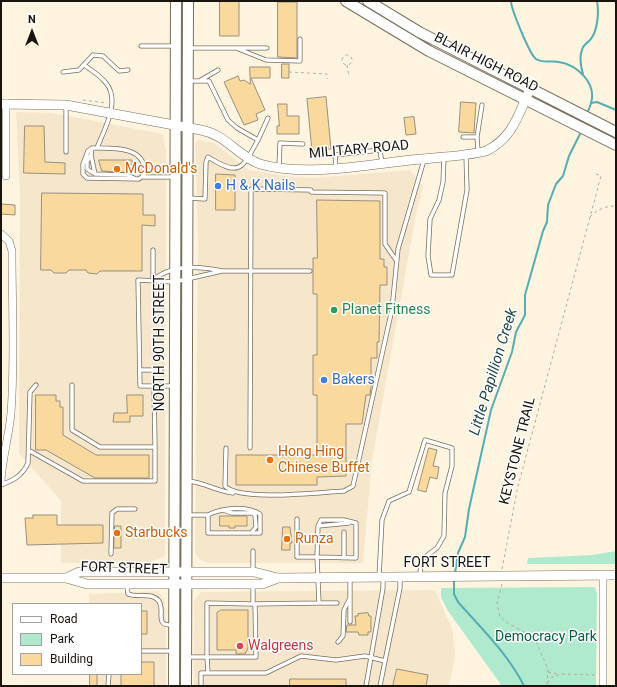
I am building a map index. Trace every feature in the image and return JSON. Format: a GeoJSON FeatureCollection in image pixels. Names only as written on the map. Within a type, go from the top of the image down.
{"type":"FeatureCollection","features":[{"type":"Feature","properties":{"kind":"main road","name":"NORTH 90TH STREET"},"geometry":{"type":"LineString","coordinates":[[174,686],[173,386],[176,1]]}},
{"type":"Feature","properties":{"kind":"main road","name":"NORTH 90TH STREET"},"geometry":{"type":"LineString","coordinates":[[186,686],[186,127],[188,1]]}},
{"type":"Feature","properties":{"kind":"main road","name":"BLAIR HIGH ROAD"},"geometry":{"type":"LineString","coordinates":[[346,1],[429,51],[616,145]]}},
{"type":"Feature","properties":{"kind":"main road","name":"BLAIR HIGH ROAD"},"geometry":{"type":"LineString","coordinates":[[368,1],[419,32],[612,130]]}},
{"type":"Feature","properties":{"kind":"main road","name":"MILITARY ROAD"},"geometry":{"type":"LineString","coordinates":[[4,104],[66,105],[186,127],[215,134],[248,158],[259,163],[279,167],[337,169],[466,154],[478,152],[495,146],[505,139],[513,126],[530,89]]}},
{"type":"Feature","properties":{"kind":"main road"},"geometry":{"type":"LineString","coordinates":[[173,386],[179,389],[180,405],[186,431]]}},
{"type":"Feature","properties":{"kind":"main road","name":"FORT STREET"},"geometry":{"type":"LineString","coordinates":[[66,578],[79,572],[252,572],[278,578],[616,576]]}},
{"type":"Feature","properties":{"kind":"main road","name":"FORT STREET"},"geometry":{"type":"LineString","coordinates":[[1,578],[66,578],[87,584],[253,584],[270,582],[278,578]]}},
{"type":"Feature","properties":{"kind":"street"},"geometry":{"type":"LineString","coordinates":[[4,104],[4,152],[6,176]]}},
{"type":"Feature","properties":{"kind":"street"},"geometry":{"type":"LineString","coordinates":[[1,484],[5,430],[12,381],[12,251],[9,241],[2,235]]}},
{"type":"Feature","properties":{"kind":"street"},"geometry":{"type":"LineString","coordinates":[[603,576],[603,686]]}},
{"type":"Feature","properties":{"kind":"lane"},"geometry":{"type":"LineString","coordinates":[[236,48],[266,60],[300,61],[300,39]]}},
{"type":"Feature","properties":{"kind":"lane"},"geometry":{"type":"LineString","coordinates":[[141,46],[175,46]]}},
{"type":"Feature","properties":{"kind":"lane"},"geometry":{"type":"LineString","coordinates":[[187,48],[268,48]]}},
{"type":"Feature","properties":{"kind":"lane"},"geometry":{"type":"LineString","coordinates":[[63,72],[79,70],[94,55],[103,56],[119,71],[128,70]]}},
{"type":"Feature","properties":{"kind":"lane"},"geometry":{"type":"LineString","coordinates":[[84,65],[107,83],[111,94],[111,113],[97,148]]}},
{"type":"Feature","properties":{"kind":"lane"},"geometry":{"type":"LineString","coordinates":[[200,81],[218,70]]}},
{"type":"Feature","properties":{"kind":"lane"},"geometry":{"type":"LineString","coordinates":[[187,81],[209,81],[228,120],[237,128],[258,140]]}},
{"type":"Feature","properties":{"kind":"lane"},"geometry":{"type":"LineString","coordinates":[[66,105],[66,152]]}},
{"type":"Feature","properties":{"kind":"lane"},"geometry":{"type":"LineString","coordinates":[[478,152],[478,137],[482,106]]}},
{"type":"Feature","properties":{"kind":"lane"},"geometry":{"type":"LineString","coordinates":[[186,198],[205,199],[206,162],[208,157],[220,165],[240,168],[248,158],[268,118]]}},
{"type":"Feature","properties":{"kind":"lane"},"geometry":{"type":"LineString","coordinates":[[463,137],[478,137]]}},
{"type":"Feature","properties":{"kind":"lane"},"geometry":{"type":"LineString","coordinates":[[279,167],[280,143],[303,144]]}},
{"type":"Feature","properties":{"kind":"lane"},"geometry":{"type":"LineString","coordinates":[[92,148],[91,155],[95,174]]}},
{"type":"Feature","properties":{"kind":"lane"},"geometry":{"type":"LineString","coordinates":[[97,148],[123,148],[136,156],[143,163],[145,171],[143,176],[139,179],[87,178],[83,174],[83,164],[88,150],[97,148]]}},
{"type":"Feature","properties":{"kind":"lane"},"geometry":{"type":"LineString","coordinates":[[337,169],[335,155],[380,150],[382,164]]}},
{"type":"Feature","properties":{"kind":"lane"},"geometry":{"type":"LineString","coordinates":[[444,157],[443,182],[439,200],[430,219],[428,256],[431,275],[452,275],[467,190],[466,154]]}},
{"type":"Feature","properties":{"kind":"lane"},"geometry":{"type":"LineString","coordinates":[[91,155],[87,162],[87,169],[95,174],[127,175],[139,179]]}},
{"type":"Feature","properties":{"kind":"lane"},"geometry":{"type":"LineString","coordinates":[[186,481],[202,483],[221,491],[260,495],[344,491],[353,486],[392,309],[401,238],[424,159]]}},
{"type":"Feature","properties":{"kind":"lane"},"geometry":{"type":"LineString","coordinates":[[143,176],[175,177]]}},
{"type":"Feature","properties":{"kind":"lane"},"geometry":{"type":"LineString","coordinates":[[250,448],[251,189],[385,193],[385,244],[397,261]]}},
{"type":"Feature","properties":{"kind":"lane"},"geometry":{"type":"LineString","coordinates":[[153,250],[153,280]]}},
{"type":"Feature","properties":{"kind":"lane"},"geometry":{"type":"LineString","coordinates":[[153,280],[161,273],[186,267],[204,267],[222,271],[310,271]]}},
{"type":"Feature","properties":{"kind":"lane"},"geometry":{"type":"LineString","coordinates":[[173,386],[140,386],[138,280],[174,282],[222,271]]}},
{"type":"Feature","properties":{"kind":"lane"},"geometry":{"type":"LineString","coordinates":[[140,370],[161,370]]}},
{"type":"Feature","properties":{"kind":"lane"},"geometry":{"type":"LineString","coordinates":[[1,484],[16,479],[24,472],[28,462],[30,452],[30,392],[36,385]]}},
{"type":"Feature","properties":{"kind":"lane"},"geometry":{"type":"LineString","coordinates":[[72,386],[72,430],[100,447],[155,447]]}},
{"type":"Feature","properties":{"kind":"lane"},"geometry":{"type":"LineString","coordinates":[[30,452],[83,481],[155,481],[154,386]]}},
{"type":"Feature","properties":{"kind":"lane"},"geometry":{"type":"LineString","coordinates":[[366,686],[383,588],[381,578],[382,520],[389,501],[409,492],[425,440],[452,448],[452,466],[445,493],[444,536],[438,548],[420,560],[420,578]]}},
{"type":"Feature","properties":{"kind":"lane"},"geometry":{"type":"LineString","coordinates":[[226,448],[225,486],[232,492],[240,493]]}},
{"type":"Feature","properties":{"kind":"lane"},"geometry":{"type":"LineString","coordinates":[[111,554],[112,513],[117,509],[135,509]]}},
{"type":"Feature","properties":{"kind":"lane"},"geometry":{"type":"LineString","coordinates":[[186,515],[208,515],[220,509],[253,509],[260,514],[260,533],[208,533],[208,515]]}},
{"type":"Feature","properties":{"kind":"lane"},"geometry":{"type":"LineString","coordinates":[[220,509],[232,513],[252,513],[255,515],[256,527],[251,533]]}},
{"type":"Feature","properties":{"kind":"lane"},"geometry":{"type":"LineString","coordinates":[[297,519],[297,557],[317,557],[356,558],[356,523],[318,526],[317,557],[319,604]]}},
{"type":"Feature","properties":{"kind":"lane"},"geometry":{"type":"LineString","coordinates":[[344,532],[344,558]]}},
{"type":"Feature","properties":{"kind":"lane"},"geometry":{"type":"LineString","coordinates":[[252,572],[253,551]]}},
{"type":"Feature","properties":{"kind":"lane"},"geometry":{"type":"LineString","coordinates":[[350,578],[350,622]]}},
{"type":"Feature","properties":{"kind":"lane"},"geometry":{"type":"LineString","coordinates":[[380,686],[400,588],[400,578]]}},
{"type":"Feature","properties":{"kind":"lane"},"geometry":{"type":"LineString","coordinates":[[127,584],[128,594],[132,596],[151,596],[157,599],[160,605],[161,619],[163,623],[166,625],[174,625]]}},
{"type":"Feature","properties":{"kind":"lane"},"geometry":{"type":"LineString","coordinates":[[186,657],[256,658],[253,584]]}},
{"type":"Feature","properties":{"kind":"lane"},"geometry":{"type":"LineString","coordinates":[[338,642],[343,636],[344,610],[350,598]]}},
{"type":"Feature","properties":{"kind":"lane"},"geometry":{"type":"LineString","coordinates":[[208,673],[207,604],[337,604]]}},
{"type":"Feature","properties":{"kind":"lane"},"geometry":{"type":"LineString","coordinates":[[142,651],[174,651]]}},
{"type":"Feature","properties":{"kind":"lane"},"geometry":{"type":"LineString","coordinates":[[202,686],[202,673],[266,673],[301,656],[336,660],[360,657],[385,661]]}},
{"type":"Feature","properties":{"kind":"lane"},"geometry":{"type":"LineString","coordinates":[[108,686],[109,675]]}},
{"type":"Feature","properties":{"kind":"path"},"geometry":{"type":"LineString","coordinates":[[347,65],[351,60],[346,55],[343,56],[342,61],[347,65],[349,77]]}},
{"type":"Feature","properties":{"kind":"path"},"geometry":{"type":"LineString","coordinates":[[289,72],[327,74],[327,79]]}},
{"type":"Feature","properties":{"kind":"path","name":"KEYSTONE TRAIL"},"geometry":{"type":"LineString","coordinates":[[547,685],[548,671],[543,655],[533,639],[524,631],[506,622],[500,617],[497,603],[502,588],[503,562],[518,486],[601,176],[596,174]]}},
{"type":"Feature","properties":{"kind":"path"},"geometry":{"type":"LineString","coordinates":[[590,218],[596,211],[604,207],[616,206]]}},
{"type":"Feature","properties":{"kind":"path"},"geometry":{"type":"LineString","coordinates":[[548,671],[554,674],[602,675]]}},
{"type":"Feature","properties":{"kind":"path","name":"KEYSTONE TRAIL"},"geometry":{"type":"LineString","coordinates":[[547,685],[550,678],[561,674]]}},
{"type":"Feature","properties":{"kind":"shaded area"},"geometry":{"type":"Polygon","coordinates":[[[16,112],[52,113],[163,134],[166,150],[165,556],[150,562],[61,563],[61,501],[19,453],[20,193],[16,112]]]}},
{"type":"Feature","properties":{"kind":"shaded area"},"geometry":{"type":"Polygon","coordinates":[[[198,140],[214,143],[249,170],[292,177],[315,178],[410,170],[423,187],[416,214],[372,460],[363,563],[207,563],[199,559],[195,553],[198,237],[195,144],[198,140]]]}},
{"type":"Feature","properties":{"kind":"shaded area"},"geometry":{"type":"Polygon","coordinates":[[[435,590],[453,631],[455,657],[449,686],[194,686],[194,601],[201,592],[435,590]]]}},
{"type":"Feature","properties":{"kind":"shaded area"},"geometry":{"type":"Polygon","coordinates":[[[158,591],[164,599],[166,617],[166,686],[89,686],[89,675],[142,675],[142,603],[89,603],[89,594],[158,591]]]}},
{"type":"Feature","properties":{"kind":"green space"},"geometry":{"type":"Polygon","coordinates":[[[616,551],[616,564],[527,564],[528,558],[592,555],[616,551]]]}},
{"type":"Feature","properties":{"kind":"green space","name":"Democracy Park"},"geometry":{"type":"Polygon","coordinates":[[[595,587],[597,594],[596,686],[502,686],[448,611],[441,597],[441,588],[595,587]]]}},
{"type":"Feature","properties":{"kind":"building"},"geometry":{"type":"Polygon","coordinates":[[[220,1],[239,1],[239,36],[220,36],[220,1]]]}},
{"type":"Feature","properties":{"kind":"building"},"geometry":{"type":"Polygon","coordinates":[[[278,2],[297,2],[297,58],[278,57],[278,2]]]}},
{"type":"Feature","properties":{"kind":"building"},"geometry":{"type":"Polygon","coordinates":[[[282,64],[289,64],[289,78],[282,78],[282,64]]]}},
{"type":"Feature","properties":{"kind":"building"},"geometry":{"type":"Polygon","coordinates":[[[250,67],[270,67],[270,78],[251,78],[265,110],[256,114],[258,120],[244,125],[224,82],[238,76],[240,81],[244,80],[250,84],[250,67]]]}},
{"type":"Feature","properties":{"kind":"building"},"geometry":{"type":"Polygon","coordinates":[[[326,97],[331,149],[312,151],[307,99],[326,97]]]}},
{"type":"Feature","properties":{"kind":"building"},"geometry":{"type":"Polygon","coordinates":[[[461,102],[476,103],[474,133],[459,132],[461,102]]]}},
{"type":"Feature","properties":{"kind":"building"},"geometry":{"type":"Polygon","coordinates":[[[278,104],[287,104],[287,116],[299,116],[299,134],[277,134],[277,126],[279,126],[278,104]]]}},
{"type":"Feature","properties":{"kind":"building"},"geometry":{"type":"Polygon","coordinates":[[[414,117],[416,134],[406,135],[404,118],[414,117]]]}},
{"type":"Feature","properties":{"kind":"building"},"geometry":{"type":"Polygon","coordinates":[[[25,126],[44,126],[45,162],[65,163],[65,174],[24,173],[25,126]]]}},
{"type":"Feature","properties":{"kind":"building","name":"McDonald's"},"geometry":{"type":"Polygon","coordinates":[[[99,160],[132,160],[132,173],[102,171],[99,160]]]}},
{"type":"Feature","properties":{"kind":"building"},"geometry":{"type":"Polygon","coordinates":[[[216,174],[235,175],[235,210],[216,210],[216,174]]]}},
{"type":"Feature","properties":{"kind":"building"},"geometry":{"type":"Polygon","coordinates":[[[42,193],[143,194],[143,215],[155,215],[155,226],[142,225],[142,271],[100,271],[97,274],[88,273],[86,270],[69,270],[66,273],[54,273],[51,270],[41,270],[42,193]]]}},
{"type":"Feature","properties":{"kind":"building"},"geometry":{"type":"Polygon","coordinates":[[[317,200],[380,201],[380,259],[384,259],[384,267],[387,267],[387,285],[380,285],[379,342],[377,342],[377,358],[371,358],[370,395],[366,395],[362,424],[346,424],[346,476],[317,477],[317,485],[236,485],[236,455],[317,455],[317,395],[313,395],[313,355],[317,355],[317,294],[313,294],[313,258],[317,258],[317,200]]]}},
{"type":"Feature","properties":{"kind":"building"},"geometry":{"type":"Polygon","coordinates":[[[1,204],[15,205],[15,215],[1,214],[1,204]]]}},
{"type":"Feature","properties":{"kind":"building"},"geometry":{"type":"Polygon","coordinates":[[[36,395],[56,395],[56,401],[60,401],[60,407],[63,407],[63,435],[96,455],[149,455],[149,478],[95,478],[46,450],[36,450],[36,395]]]}},
{"type":"Feature","properties":{"kind":"building"},"geometry":{"type":"Polygon","coordinates":[[[127,395],[143,395],[143,416],[130,416],[130,422],[113,422],[114,413],[127,413],[127,395]]]}},
{"type":"Feature","properties":{"kind":"building"},"geometry":{"type":"Polygon","coordinates":[[[429,448],[437,450],[433,466],[439,467],[437,479],[430,477],[426,492],[418,490],[429,448]]]}},
{"type":"Feature","properties":{"kind":"building"},"geometry":{"type":"Polygon","coordinates":[[[33,515],[57,515],[57,525],[103,525],[103,543],[27,545],[25,518],[33,518],[33,515]]]}},
{"type":"Feature","properties":{"kind":"building"},"geometry":{"type":"Polygon","coordinates":[[[220,516],[247,516],[247,526],[235,526],[235,528],[229,528],[229,526],[220,526],[220,516]]]}},
{"type":"Feature","properties":{"kind":"building","name":"Starbucks"},"geometry":{"type":"Polygon","coordinates":[[[115,526],[121,526],[121,548],[114,548],[115,526]]]}},
{"type":"Feature","properties":{"kind":"building","name":"Runza"},"geometry":{"type":"Polygon","coordinates":[[[283,527],[290,527],[292,543],[290,543],[290,550],[282,550],[283,527]]]}},
{"type":"Feature","properties":{"kind":"building"},"geometry":{"type":"Polygon","coordinates":[[[221,610],[248,610],[248,648],[245,654],[236,654],[236,650],[217,650],[217,613],[221,610]]]}},
{"type":"Feature","properties":{"kind":"building"},"geometry":{"type":"Polygon","coordinates":[[[142,611],[147,611],[147,634],[142,634],[142,611]]]}},
{"type":"Feature","properties":{"kind":"building"},"geometry":{"type":"Polygon","coordinates":[[[368,613],[369,616],[371,616],[371,632],[368,632],[368,635],[359,635],[358,632],[346,632],[347,625],[356,625],[355,616],[358,616],[358,614],[368,613]]]}},
{"type":"Feature","properties":{"kind":"building"},"geometry":{"type":"Polygon","coordinates":[[[142,662],[154,662],[154,686],[121,686],[121,675],[142,675],[142,662]]]}},
{"type":"Feature","properties":{"kind":"building"},"geometry":{"type":"Polygon","coordinates":[[[397,669],[428,675],[426,686],[393,686],[397,669]]]}},
{"type":"Feature","properties":{"kind":"building"},"geometry":{"type":"Polygon","coordinates":[[[90,675],[97,675],[97,686],[90,686],[90,675]]]}},
{"type":"Feature","properties":{"kind":"building"},"geometry":{"type":"Polygon","coordinates":[[[290,679],[346,679],[346,686],[290,686],[290,679]]]}},
{"type":"Feature","properties":{"kind":"waterway"},"geometry":{"type":"LineString","coordinates":[[511,1],[521,32],[533,56],[542,61],[566,64],[579,71],[584,76],[591,89],[592,96],[587,114]]}},
{"type":"Feature","properties":{"kind":"waterway"},"geometry":{"type":"LineString","coordinates":[[583,74],[581,53],[583,47],[595,32],[598,16],[597,1]]}},
{"type":"Feature","properties":{"kind":"waterway"},"geometry":{"type":"LineString","coordinates":[[591,103],[597,102],[616,110]]}},
{"type":"Feature","properties":{"kind":"waterway","name":"Little Papillion Creek"},"geometry":{"type":"LineString","coordinates":[[455,573],[458,553],[465,537],[469,509],[491,410],[512,352],[516,332],[525,315],[525,295],[543,231],[547,222],[548,205],[556,184],[563,176],[569,156],[581,132]]}},
{"type":"Feature","properties":{"kind":"waterway","name":"Little Papillion Creek"},"geometry":{"type":"LineString","coordinates":[[454,580],[454,594],[458,602],[511,663],[524,686]]}},
{"type":"Feature","properties":{"kind":"place","name":"McDonald's"},"geometry":{"type":"Point","coordinates":[117,169]}},
{"type":"Feature","properties":{"kind":"place","name":"H & K Nails"},"geometry":{"type":"Point","coordinates":[218,186]}},
{"type":"Feature","properties":{"kind":"place","name":"Planet Fitness"},"geometry":{"type":"Point","coordinates":[334,310]}},
{"type":"Feature","properties":{"kind":"place","name":"Bakers"},"geometry":{"type":"Point","coordinates":[324,380]}},
{"type":"Feature","properties":{"kind":"place","name":"Hong Hing Chinese Buffet"},"geometry":{"type":"Point","coordinates":[270,460]}},
{"type":"Feature","properties":{"kind":"place","name":"Starbucks"},"geometry":{"type":"Point","coordinates":[117,533]}},
{"type":"Feature","properties":{"kind":"place","name":"Runza"},"geometry":{"type":"Point","coordinates":[287,539]}},
{"type":"Feature","properties":{"kind":"place","name":"Walgreens"},"geometry":{"type":"Point","coordinates":[240,646]}}]}
